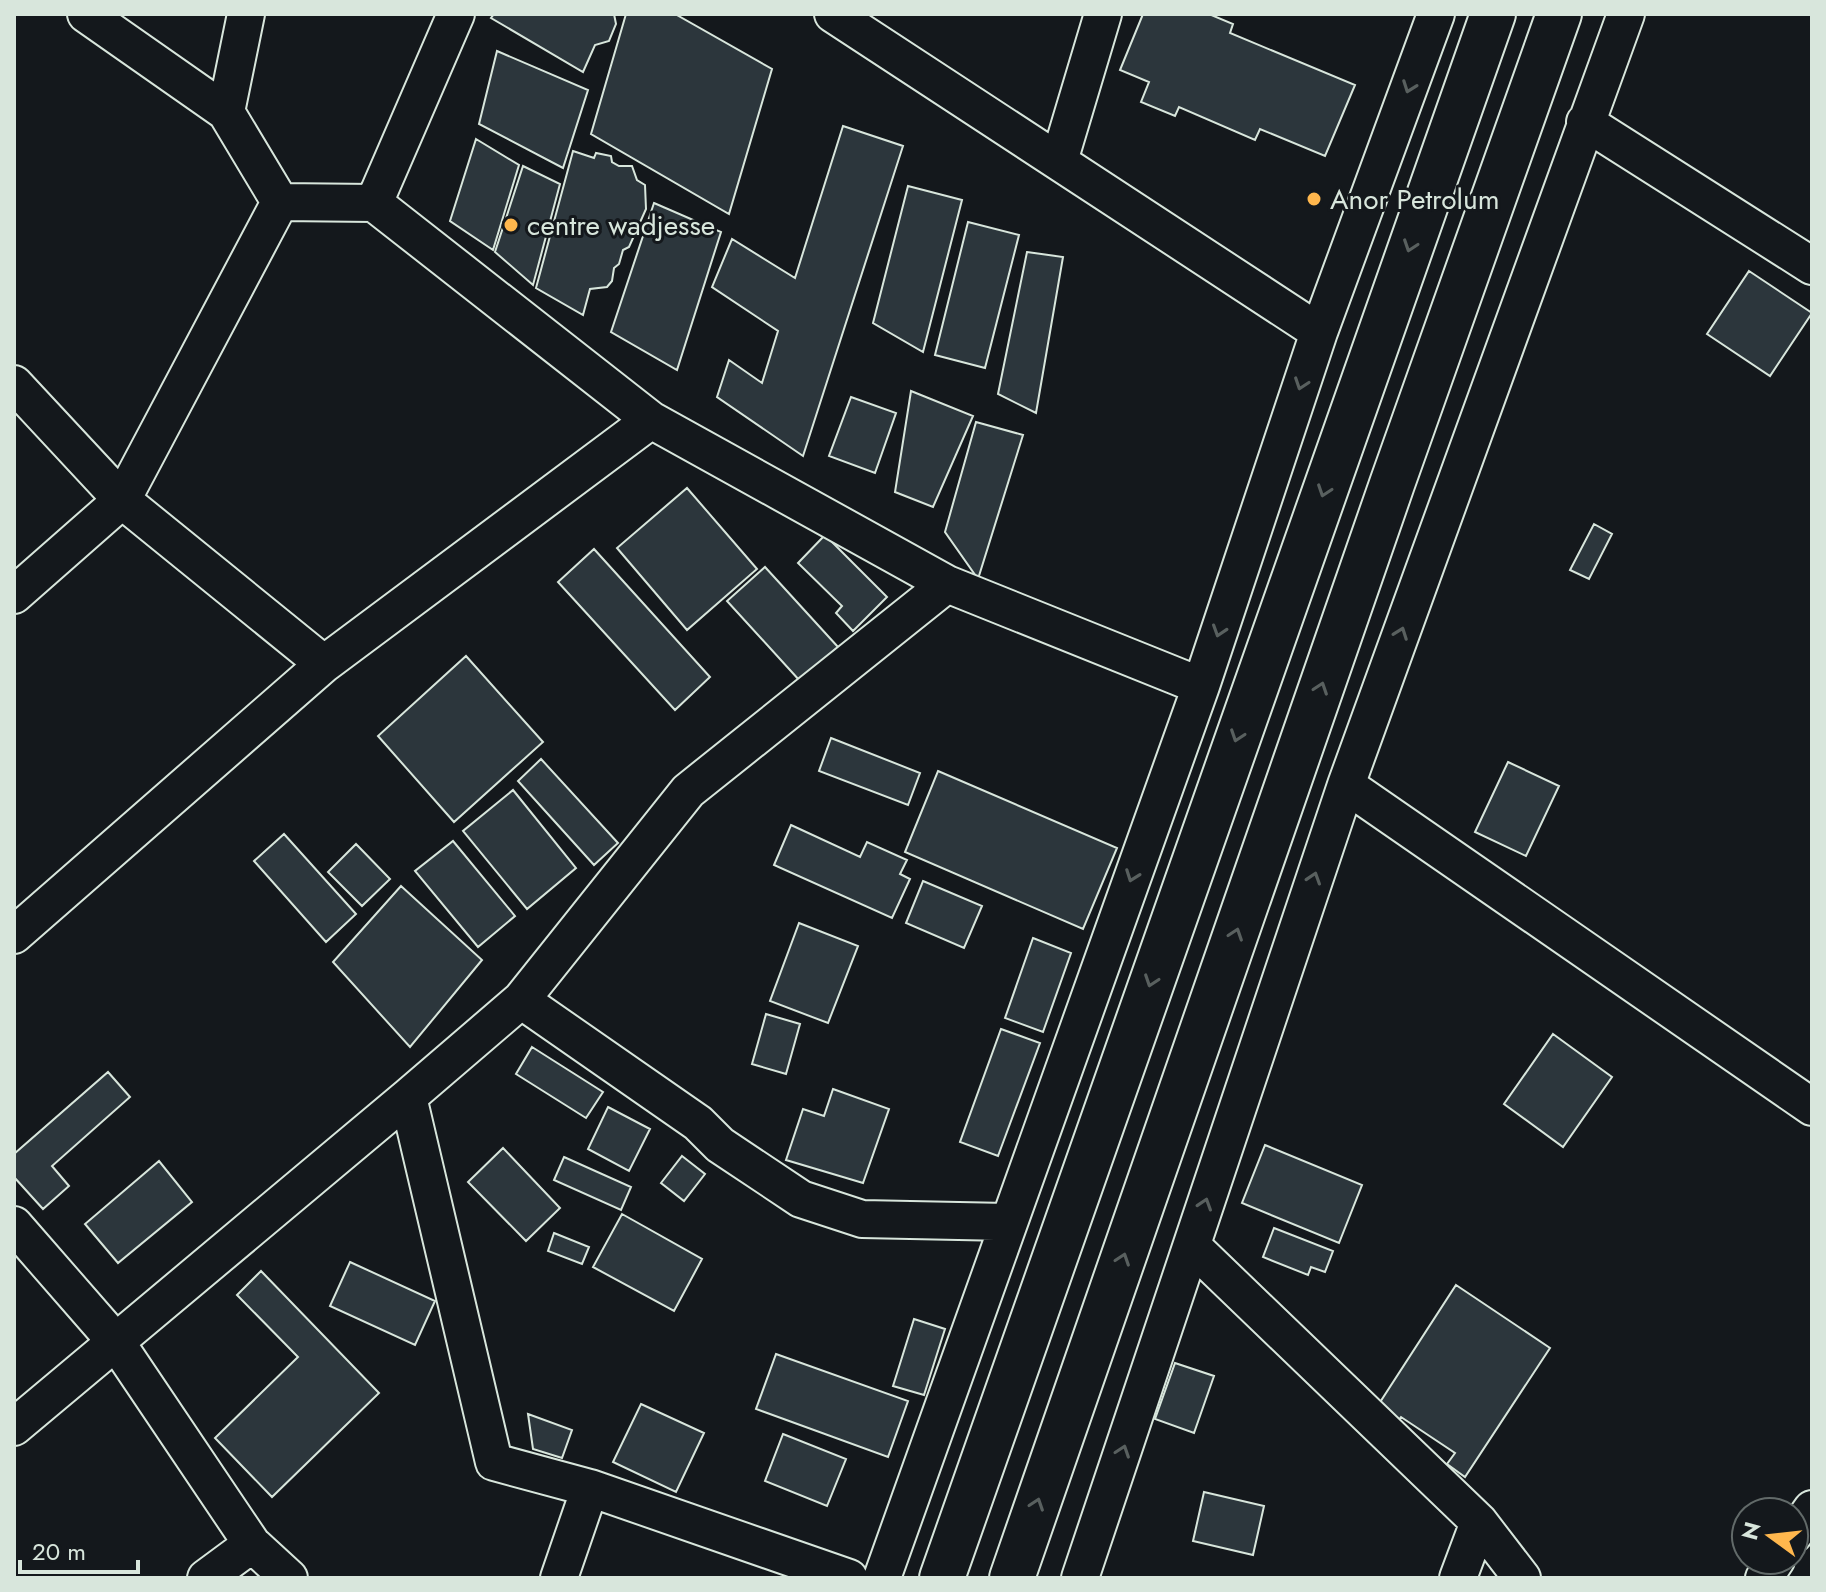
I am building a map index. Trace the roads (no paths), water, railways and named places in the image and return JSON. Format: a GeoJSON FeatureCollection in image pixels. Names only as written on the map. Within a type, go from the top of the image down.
{"type":"FeatureCollection","features":[{"type":"Feature","properties":{"kind":"highway"},"geometry":{"type":"LineString","coordinates":[[942,1578],[1493,14]]}},
{"type":"Feature","properties":{"kind":"highway"},"geometry":{"type":"LineString","coordinates":[[1012,1578],[1397,469],[1559,14]]}},
{"type":"Feature","properties":{"kind":"street"},"geometry":{"type":"LineString","coordinates":[[86,14],[226,112],[280,202]]}},
{"type":"Feature","properties":{"kind":"street"},"geometry":{"type":"LineString","coordinates":[[226,112],[246,14]]}},
{"type":"Feature","properties":{"kind":"street"},"geometry":{"type":"LineString","coordinates":[[374,203],[456,14]]}},
{"type":"Feature","properties":{"kind":"street"},"geometry":{"type":"LineString","coordinates":[[833,14],[1319,332]]}},
{"type":"Feature","properties":{"kind":"street"},"geometry":{"type":"LineString","coordinates":[[1059,161],[1103,14]]}},
{"type":"Feature","properties":{"kind":"street"},"geometry":{"type":"LineString","coordinates":[[882,1578],[1201,686],[1319,332],[1436,14]]}},
{"type":"Feature","properties":{"kind":"street"},"geometry":{"type":"LineString","coordinates":[[1080,1578],[1346,785],[1626,14]]}},
{"type":"Feature","properties":{"kind":"street"},"geometry":{"type":"LineString","coordinates":[[1585,122],[1812,266]]}},
{"type":"Feature","properties":{"kind":"street"},"geometry":{"type":"LineString","coordinates":[[280,202],[374,203],[651,420],[947,584],[1201,686]]}},
{"type":"Feature","properties":{"kind":"street"},"geometry":{"type":"LineString","coordinates":[[14,595],[122,500],[280,202]]}},
{"type":"Feature","properties":{"kind":"street"},"geometry":{"type":"LineString","coordinates":[[14,384],[122,500],[324,664]]}},
{"type":"Feature","properties":{"kind":"street"},"geometry":{"type":"LineString","coordinates":[[14,935],[324,664],[651,420]]}},
{"type":"Feature","properties":{"kind":"street"},"geometry":{"type":"LineString","coordinates":[[14,1427],[521,1000],[688,791],[947,584]]}},
{"type":"Feature","properties":{"kind":"street"},"geometry":{"type":"LineString","coordinates":[[1346,785],[1812,1107]]}},
{"type":"Feature","properties":{"kind":"street"},"geometry":{"type":"LineString","coordinates":[[521,1000],[698,1123],[720,1145],[801,1199],[862,1219],[1007,1222]]}},
{"type":"Feature","properties":{"kind":"street"},"geometry":{"type":"LineString","coordinates":[[408,1097],[494,1462],[590,1488],[849,1578]]}},
{"type":"Feature","properties":{"kind":"street"},"geometry":{"type":"LineString","coordinates":[[14,1225],[116,1342],[252,1544],[289,1578]]}},
{"type":"Feature","properties":{"kind":"street"},"geometry":{"type":"LineString","coordinates":[[1192,1246],[1479,1522],[1522,1578]]}},
{"type":"Feature","properties":{"kind":"street"},"geometry":{"type":"LineString","coordinates":[[559,1578],[590,1488]]}},
{"type":"Feature","properties":{"kind":"street"},"geometry":{"type":"LineString","coordinates":[[1458,1578],[1479,1522]]}},
{"type":"Feature","properties":{"kind":"street"},"geometry":{"type":"LineString","coordinates":[[206,1578],[252,1544]]}},
{"type":"Feature","properties":{"kind":"place","name":"Anor Petrolum"},"geometry":{"type":"Point","coordinates":[1314,199]}},
{"type":"Feature","properties":{"kind":"place","name":"centre wadjesse"},"geometry":{"type":"Point","coordinates":[511,225]}}]}
